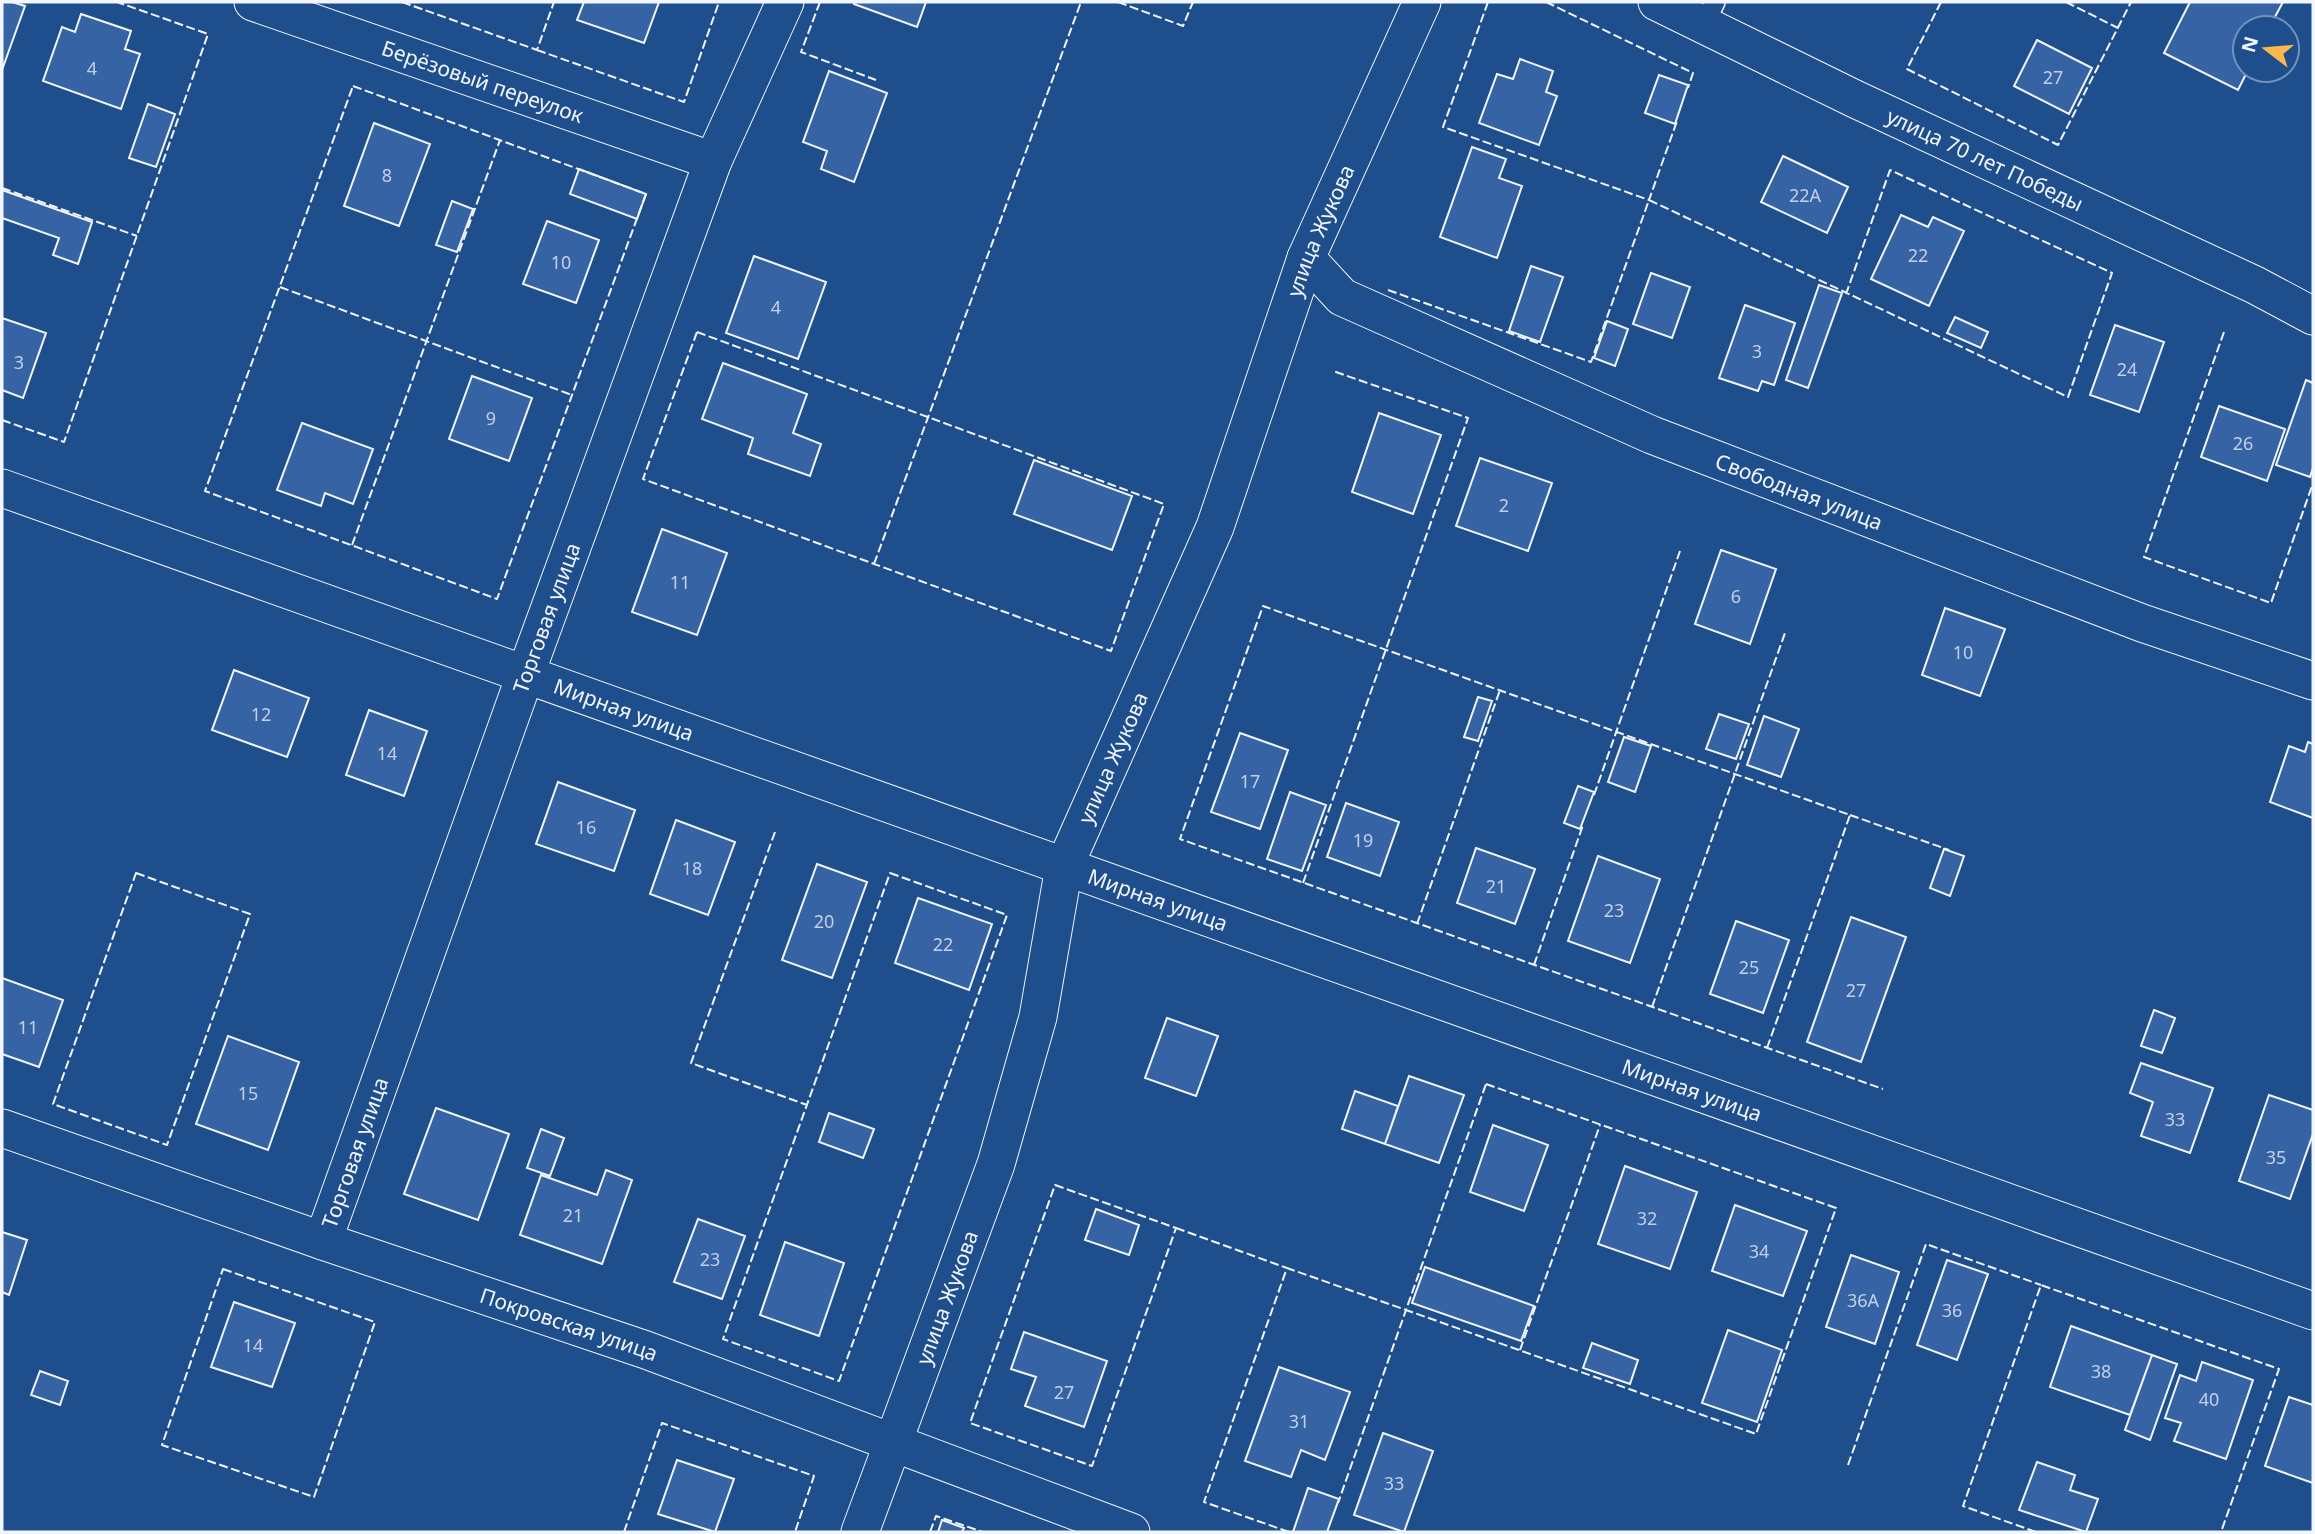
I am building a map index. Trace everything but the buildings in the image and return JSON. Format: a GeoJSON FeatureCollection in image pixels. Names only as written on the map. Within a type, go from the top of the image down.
{"type":"FeatureCollection","features":[{"type":"Feature","properties":{"kind":"street","name":"Берёзовый переулок"},"geometry":{"type":"LineString","coordinates":[[253,2],[713,161]]}},
{"type":"Feature","properties":{"kind":"street","name":"Торговая улица"},"geometry":{"type":"LineString","coordinates":[[323,1241],[713,161],[785,2]]}},
{"type":"Feature","properties":{"kind":"street","name":"улица Жукова"},"geometry":{"type":"LineString","coordinates":[[860,1532],[996,1164],[1038,1017],[1064,867],[1215,527],[1306,258],[1422,2]]}},
{"type":"Feature","properties":{"kind":"street","name":"улица 70 лет Победы"},"geometry":{"type":"LineString","coordinates":[[1657,2],[1709,13],[1855,99],[2242,279],[2313,316]]}},
{"type":"Feature","properties":{"kind":"street","name":"Свободная улица"},"geometry":{"type":"LineString","coordinates":[[1306,258],[1342,297],[1652,435],[2141,623],[2313,681]]}},
{"type":"Feature","properties":{"kind":"street","name":"Мирная улица"},"geometry":{"type":"LineString","coordinates":[[2,488],[2313,1311]]}},
{"type":"Feature","properties":{"kind":"street","name":"Покровская улица"},"geometry":{"type":"LineString","coordinates":[[2,1128],[323,1241],[646,1350],[1131,1532]]}},
{"type":"Feature","properties":{"kind":"fence"},"geometry":{"type":"LineString","coordinates":[[2,420],[64,442],[208,34],[117,2]]}},
{"type":"Feature","properties":{"kind":"fence"},"geometry":{"type":"LineString","coordinates":[[402,2],[537,50],[554,2]]}},
{"type":"Feature","properties":{"kind":"fence"},"geometry":{"type":"LineString","coordinates":[[537,50],[684,102],[719,2]]}},
{"type":"Feature","properties":{"kind":"fence"},"geometry":{"type":"LineString","coordinates":[[820,2],[801,52],[876,80]]}},
{"type":"Feature","properties":{"kind":"fence"},"geometry":{"type":"LineString","coordinates":[[874,564],[1081,2]]}},
{"type":"Feature","properties":{"kind":"fence"},"geometry":{"type":"LineString","coordinates":[[1118,2],[1183,26],[1193,2]]}},
{"type":"Feature","properties":{"kind":"fence"},"geometry":{"type":"LineString","coordinates":[[1488,2],[1443,127],[1649,200],[1677,121]]}},
{"type":"Feature","properties":{"kind":"fence"},"geometry":{"type":"LineString","coordinates":[[1546,2],[1693,73],[1688,88]]}},
{"type":"Feature","properties":{"kind":"fence"},"geometry":{"type":"LineString","coordinates":[[1941,2],[1907,69],[2058,145],[2131,2]]}},
{"type":"Feature","properties":{"kind":"fence"},"geometry":{"type":"LineString","coordinates":[[2066,2],[2118,28]]}},
{"type":"Feature","properties":{"kind":"fence"},"geometry":{"type":"LineString","coordinates":[[353,86],[646,194],[497,599],[205,491],[353,86]]}},
{"type":"Feature","properties":{"kind":"fence"},"geometry":{"type":"LineString","coordinates":[[352,545],[500,140]]}},
{"type":"Feature","properties":{"kind":"fence"},"geometry":{"type":"LineString","coordinates":[[1388,290],[1591,362],[1649,200],[2068,397],[2112,273],[1890,170],[1846,294]]}},
{"type":"Feature","properties":{"kind":"fence"},"geometry":{"type":"LineString","coordinates":[[2,188],[137,236]]}},
{"type":"Feature","properties":{"kind":"fence"},"geometry":{"type":"LineString","coordinates":[[280,287],[572,395]]}},
{"type":"Feature","properties":{"kind":"fence"},"geometry":{"type":"LineString","coordinates":[[697,332],[1164,504],[1111,651],[643,479],[697,332]]}},
{"type":"Feature","properties":{"kind":"fence"},"geometry":{"type":"LineString","coordinates":[[2224,332],[2144,557],[2271,603],[2313,483]]}},
{"type":"Feature","properties":{"kind":"fence"},"geometry":{"type":"LineString","coordinates":[[1303,883],[1468,418],[1333,371]]}},
{"type":"Feature","properties":{"kind":"fence"},"geometry":{"type":"LineString","coordinates":[[1594,795],[1680,551]]}},
{"type":"Feature","properties":{"kind":"fence"},"geometry":{"type":"LineString","coordinates":[[1767,1048],[1850,815],[1263,606],[1180,839],[1356,901],[1707,1027],[1883,1089]]}},
{"type":"Feature","properties":{"kind":"fence"},"geometry":{"type":"LineString","coordinates":[[1652,1007],[1785,633]]}},
{"type":"Feature","properties":{"kind":"fence"},"geometry":{"type":"LineString","coordinates":[[1417,924],[1500,690]]}},
{"type":"Feature","properties":{"kind":"fence"},"geometry":{"type":"LineString","coordinates":[[1850,815],[1949,850]]}},
{"type":"Feature","properties":{"kind":"fence"},"geometry":{"type":"LineString","coordinates":[[1534,965],[1583,825]]}},
{"type":"Feature","properties":{"kind":"fence"},"geometry":{"type":"LineString","coordinates":[[775,832],[691,1063],[807,1105]]}},
{"type":"Feature","properties":{"kind":"fence"},"geometry":{"type":"LineString","coordinates":[[136,873],[250,914],[167,1145],[53,1104],[136,873]]}},
{"type":"Feature","properties":{"kind":"fence"},"geometry":{"type":"LineString","coordinates":[[890,873],[1007,915],[839,1381],[723,1339],[890,873]]}},
{"type":"Feature","properties":{"kind":"fence"},"geometry":{"type":"LineString","coordinates":[[1486,1084],[1836,1208],[1756,1434],[1406,1310],[1486,1084]]}},
{"type":"Feature","properties":{"kind":"fence"},"geometry":{"type":"LineString","coordinates":[[1520,1350],[1600,1125]]}},
{"type":"Feature","properties":{"kind":"fence"},"geometry":{"type":"LineString","coordinates":[[1055,1185],[1176,1228],[1092,1466],[970,1423],[1055,1185]]}},
{"type":"Feature","properties":{"kind":"fence"},"geometry":{"type":"LineString","coordinates":[[1176,1228],[1287,1268]]}},
{"type":"Feature","properties":{"kind":"fence"},"geometry":{"type":"LineString","coordinates":[[1848,1465],[1926,1244],[2041,1285]]}},
{"type":"Feature","properties":{"kind":"fence"},"geometry":{"type":"LineString","coordinates":[[1289,1532],[1204,1502],[1287,1268],[1406,1310],[1338,1503]]}},
{"type":"Feature","properties":{"kind":"fence"},"geometry":{"type":"LineString","coordinates":[[223,1269],[375,1322],[314,1497],[162,1445],[223,1269]]}},
{"type":"Feature","properties":{"kind":"fence"},"geometry":{"type":"LineString","coordinates":[[2036,1532],[1963,1506],[2041,1285],[2279,1369],[2221,1532]]}},
{"type":"Feature","properties":{"kind":"fence"},"geometry":{"type":"LineString","coordinates":[[624,1532],[662,1423],[814,1476],[795,1532]]}},
{"type":"Feature","properties":{"kind":"fence"},"geometry":{"type":"LineString","coordinates":[[930,1532],[936,1516],[983,1532]]}}]}
